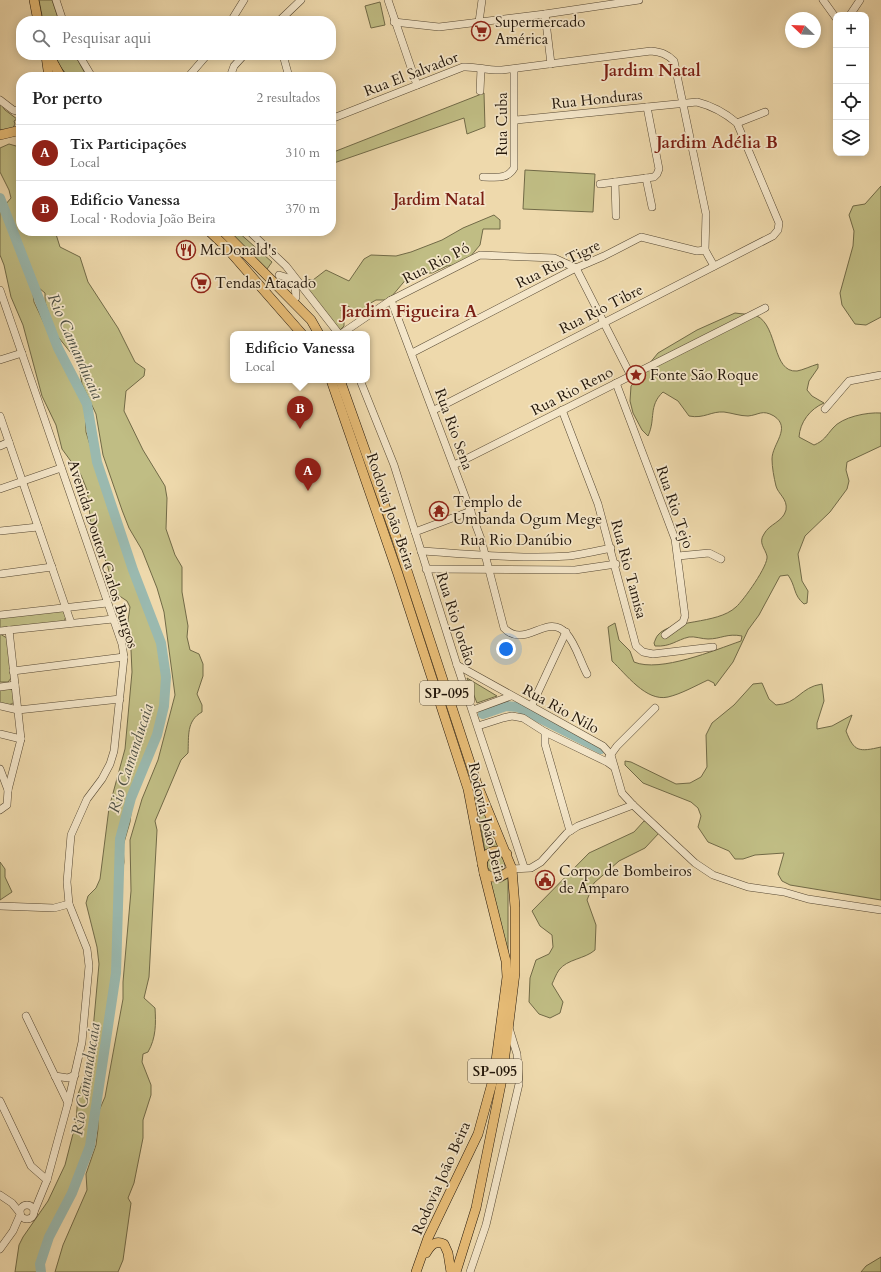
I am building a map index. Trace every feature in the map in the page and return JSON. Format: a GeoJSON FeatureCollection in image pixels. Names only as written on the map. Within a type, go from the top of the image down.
{"type":"FeatureCollection","features":[{"type":"Feature","properties":{"kind":"main road"},"geometry":{"type":"LineString","coordinates":[[34,0],[37,16]]}},
{"type":"Feature","properties":{"kind":"main road"},"geometry":{"type":"LineString","coordinates":[[47,60],[49,72]]}},
{"type":"Feature","properties":{"kind":"main road"},"geometry":{"type":"LineString","coordinates":[[50,60],[58,72]]}},
{"type":"Feature","properties":{"kind":"main road"},"geometry":{"type":"LineString","coordinates":[[5,134],[16,128]]}},
{"type":"Feature","properties":{"kind":"main road"},"geometry":{"type":"LineString","coordinates":[[5,134],[16,131]]}},
{"type":"Feature","properties":{"kind":"main road"},"geometry":{"type":"LineString","coordinates":[[214,236],[226,247],[299,331]]}},
{"type":"Feature","properties":{"kind":"main road"},"geometry":{"type":"LineString","coordinates":[[230,236],[276,278],[311,320],[317,331]]}},
{"type":"Feature","properties":{"kind":"main road"},"geometry":{"type":"LineString","coordinates":[[266,292],[276,278]]}},
{"type":"Feature","properties":{"kind":"main road"},"geometry":{"type":"LineString","coordinates":[[277,305],[293,298]]}},
{"type":"Feature","properties":{"kind":"main road","name":"Rodovia João Beira"},"geometry":{"type":"LineString","coordinates":[[332,383],[398,574],[468,789],[483,868],[506,961],[507,978],[494,1076],[478,1134],[428,1238],[417,1269]]}},
{"type":"Feature","properties":{"kind":"main road","name":"Rodovia João Beira"},"geometry":{"type":"LineString","coordinates":[[341,383],[395,535],[477,784],[512,869],[515,907],[515,973],[502,1078],[478,1200],[456,1272]]}},
{"type":"Feature","properties":{"kind":"main road"},"geometry":{"type":"LineString","coordinates":[[507,854],[497,850],[491,851],[486,855],[483,868],[490,877],[498,878],[512,869]]}},
{"type":"Feature","properties":{"kind":"main road"},"geometry":{"type":"LineString","coordinates":[[417,1269],[431,1245],[439,1242],[444,1244],[447,1248],[451,1272]]}},
{"type":"Feature","properties":{"kind":"street"},"geometry":{"type":"LineString","coordinates":[[56,0],[61,16]]}},
{"type":"Feature","properties":{"kind":"street"},"geometry":{"type":"LineString","coordinates":[[234,16],[244,0]]}},
{"type":"Feature","properties":{"kind":"street"},"geometry":{"type":"LineString","coordinates":[[284,16],[301,0]]}},
{"type":"Feature","properties":{"kind":"street"},"geometry":{"type":"LineString","coordinates":[[388,0],[394,22],[417,85]]}},
{"type":"Feature","properties":{"kind":"street"},"geometry":{"type":"LineString","coordinates":[[479,22],[482,0]]}},
{"type":"Feature","properties":{"kind":"street"},"geometry":{"type":"LineString","coordinates":[[394,22],[439,27],[545,14],[607,3],[639,0]]}},
{"type":"Feature","properties":{"kind":"street"},"geometry":{"type":"LineString","coordinates":[[823,0],[833,14]]}},
{"type":"Feature","properties":{"kind":"street"},"geometry":{"type":"LineString","coordinates":[[852,12],[860,0]]}},
{"type":"Feature","properties":{"kind":"street"},"geometry":{"type":"LineString","coordinates":[[545,14],[551,64]]}},
{"type":"Feature","properties":{"kind":"street","name":"Rua El Salvador"},"geometry":{"type":"LineString","coordinates":[[336,117],[463,67],[472,66],[492,71],[651,51],[668,55],[674,61],[682,103]]}},
{"type":"Feature","properties":{"kind":"street"},"geometry":{"type":"LineString","coordinates":[[83,60],[89,72]]}},
{"type":"Feature","properties":{"kind":"street"},"geometry":{"type":"LineString","coordinates":[[193,72],[203,60]]}},
{"type":"Feature","properties":{"kind":"street"},"geometry":{"type":"LineString","coordinates":[[232,72],[241,60]]}},
{"type":"Feature","properties":{"kind":"street"},"geometry":{"type":"LineString","coordinates":[[284,60],[288,72]]}},
{"type":"Feature","properties":{"kind":"street"},"geometry":{"type":"LineString","coordinates":[[480,91],[481,69]]}},
{"type":"Feature","properties":{"kind":"street","name":"Rua Cuba"},"geometry":{"type":"LineString","coordinates":[[483,177],[504,178],[511,174],[514,168],[516,120],[514,69]]}},
{"type":"Feature","properties":{"kind":"street"},"geometry":{"type":"LineString","coordinates":[[0,100],[16,111]]}},
{"type":"Feature","properties":{"kind":"street","name":"Rua Honduras"},"geometry":{"type":"LineString","coordinates":[[516,120],[697,102],[710,105],[725,112],[737,123]]}},
{"type":"Feature","properties":{"kind":"street"},"geometry":{"type":"LineString","coordinates":[[682,103],[706,214],[707,241],[705,250],[714,266]]}},
{"type":"Feature","properties":{"kind":"street"},"geometry":{"type":"LineString","coordinates":[[600,184],[654,177],[657,174],[659,169],[658,162],[647,107]]}},
{"type":"Feature","properties":{"kind":"street"},"geometry":{"type":"LineString","coordinates":[[737,123],[765,112]]}},
{"type":"Feature","properties":{"kind":"street","name":"Rua Rio Tibre"},"geometry":{"type":"LineString","coordinates":[[434,410],[773,236],[778,230],[779,222],[737,123]]}},
{"type":"Feature","properties":{"kind":"street"},"geometry":{"type":"LineString","coordinates":[[646,178],[652,206]]}},
{"type":"Feature","properties":{"kind":"street"},"geometry":{"type":"LineString","coordinates":[[615,182],[616,216]]}},
{"type":"Feature","properties":{"kind":"street"},"geometry":{"type":"LineString","coordinates":[[254,236],[286,266],[338,331]]}},
{"type":"Feature","properties":{"kind":"street","name":"Rua Rio Tigre"},"geometry":{"type":"LineString","coordinates":[[412,353],[576,268],[604,256],[641,237],[697,251],[705,250]]}},
{"type":"Feature","properties":{"kind":"street","name":"Rua Rio Pó"},"geometry":{"type":"LineString","coordinates":[[344,331],[391,300],[480,255],[554,258],[576,268]]}},
{"type":"Feature","properties":{"kind":"street"},"geometry":{"type":"LineString","coordinates":[[276,278],[286,266]]}},
{"type":"Feature","properties":{"kind":"street"},"geometry":{"type":"LineString","coordinates":[[576,268],[631,376]]}},
{"type":"Feature","properties":{"kind":"street"},"geometry":{"type":"LineString","coordinates":[[276,278],[292,279],[295,286],[293,298],[307,293]]}},
{"type":"Feature","properties":{"kind":"street","name":"Avenida Doutor Carlos Burgos"},"geometry":{"type":"LineString","coordinates":[[0,290],[113,619],[124,657],[114,751],[110,764],[102,779],[87,799],[71,835],[66,882],[69,904],[84,938],[87,949],[88,966],[82,1042],[68,1103],[47,1180],[34,1212]]}},
{"type":"Feature","properties":{"kind":"street","name":"Rua Rio Sena"},"geometry":{"type":"LineString","coordinates":[[391,300],[434,410],[471,511],[486,555],[504,628],[510,634],[516,636],[524,635],[541,628],[550,627],[566,632]]}},
{"type":"Feature","properties":{"kind":"street","name":"Rua Rio Reno"},"geometry":{"type":"LineString","coordinates":[[454,465],[765,308]]}},
{"type":"Feature","properties":{"kind":"street"},"geometry":{"type":"LineString","coordinates":[[0,360],[22,353]]}},
{"type":"Feature","properties":{"kind":"street"},"geometry":{"type":"LineString","coordinates":[[825,409],[849,381],[881,375]]}},
{"type":"Feature","properties":{"kind":"street","name":"Rua Rio Jordão"},"geometry":{"type":"LineString","coordinates":[[361,383],[394,465],[457,665],[524,867]]}},
{"type":"Feature","properties":{"kind":"street","name":"Rua Rio Tejo"},"geometry":{"type":"LineString","coordinates":[[616,383],[675,539],[685,616],[683,622],[665,635]]}},
{"type":"Feature","properties":{"kind":"street","name":"Rua Rio Tamisa"},"geometry":{"type":"LineString","coordinates":[[562,410],[598,504],[616,564],[636,646],[643,652],[653,654],[713,647]]}},
{"type":"Feature","properties":{"kind":"street"},"geometry":{"type":"LineString","coordinates":[[0,416],[71,623]]}},
{"type":"Feature","properties":{"kind":"street"},"geometry":{"type":"LineString","coordinates":[[0,446],[9,442]]}},
{"type":"Feature","properties":{"kind":"street"},"geometry":{"type":"LineString","coordinates":[[0,489],[61,468]]}},
{"type":"Feature","properties":{"kind":"street"},"geometry":{"type":"LineString","coordinates":[[415,532],[471,511]]}},
{"type":"Feature","properties":{"kind":"street"},"geometry":{"type":"LineString","coordinates":[[0,531],[38,526]]}},
{"type":"Feature","properties":{"kind":"street","name":"Rua Rio Danúbio"},"geometry":{"type":"LineString","coordinates":[[421,551],[486,555],[571,556],[611,548]]}},
{"type":"Feature","properties":{"kind":"street"},"geometry":{"type":"LineString","coordinates":[[678,556],[709,553],[721,559]]}},
{"type":"Feature","properties":{"kind":"street","name":"Rua Rio Danúbio"},"geometry":{"type":"LineString","coordinates":[[426,569],[488,568],[575,570],[616,564]]}},
{"type":"Feature","properties":{"kind":"street"},"geometry":{"type":"LineString","coordinates":[[0,574],[52,567]]}},
{"type":"Feature","properties":{"kind":"street"},"geometry":{"type":"LineString","coordinates":[[0,615],[107,603]]}},
{"type":"Feature","properties":{"kind":"street"},"geometry":{"type":"LineString","coordinates":[[0,631],[113,619]]}},
{"type":"Feature","properties":{"kind":"street"},"geometry":{"type":"LineString","coordinates":[[0,810],[7,805],[8,790],[21,739],[9,630]]}},
{"type":"Feature","properties":{"kind":"street"},"geometry":{"type":"LineString","coordinates":[[566,632],[587,674]]}},
{"type":"Feature","properties":{"kind":"street"},"geometry":{"type":"LineString","coordinates":[[532,705],[566,632]]}},
{"type":"Feature","properties":{"kind":"street"},"geometry":{"type":"LineString","coordinates":[[14,670],[124,657]]}},
{"type":"Feature","properties":{"kind":"street"},"geometry":{"type":"LineString","coordinates":[[457,665],[511,696]]}},
{"type":"Feature","properties":{"kind":"street"},"geometry":{"type":"LineString","coordinates":[[0,687],[15,685]]}},
{"type":"Feature","properties":{"kind":"street","name":"Rua Rio Nilo"},"geometry":{"type":"LineString","coordinates":[[473,710],[511,696],[532,705],[603,746],[611,755]]}},
{"type":"Feature","properties":{"kind":"street"},"geometry":{"type":"LineString","coordinates":[[0,706],[18,710],[120,699]]}},
{"type":"Feature","properties":{"kind":"street"},"geometry":{"type":"LineString","coordinates":[[607,762],[617,746],[655,708]]}},
{"type":"Feature","properties":{"kind":"street"},"geometry":{"type":"LineString","coordinates":[[478,726],[512,716],[523,718],[545,732],[607,762],[614,767]]}},
{"type":"Feature","properties":{"kind":"street"},"geometry":{"type":"LineString","coordinates":[[545,732],[545,744],[570,830]]}},
{"type":"Feature","properties":{"kind":"street"},"geometry":{"type":"LineString","coordinates":[[0,734],[21,739]]}},
{"type":"Feature","properties":{"kind":"street"},"geometry":{"type":"LineString","coordinates":[[611,755],[622,793],[695,863],[713,875],[748,887],[784,892],[808,900],[881,910]]}},
{"type":"Feature","properties":{"kind":"street"},"geometry":{"type":"LineString","coordinates":[[0,769],[8,790]]}},
{"type":"Feature","properties":{"kind":"street"},"geometry":{"type":"LineString","coordinates":[[512,869],[524,867],[531,868],[541,862],[570,830],[633,805]]}},
{"type":"Feature","properties":{"kind":"street"},"geometry":{"type":"LineString","coordinates":[[0,906],[54,908],[69,904]]}},
{"type":"Feature","properties":{"kind":"street"},"geometry":{"type":"LineString","coordinates":[[26,1016],[68,1103]]}},
{"type":"Feature","properties":{"kind":"street"},"geometry":{"type":"LineString","coordinates":[[470,1272],[486,1226],[519,1084],[517,1054],[509,1026]]}},
{"type":"Feature","properties":{"kind":"street"},"geometry":{"type":"LineString","coordinates":[[55,1076],[68,1078],[75,1075]]}},
{"type":"Feature","properties":{"kind":"street"},"geometry":{"type":"LineString","coordinates":[[0,1101],[31,1166],[47,1180]]}},
{"type":"Feature","properties":{"kind":"street"},"geometry":{"type":"LineString","coordinates":[[0,1195],[12,1203],[24,1219],[28,1219]]}},
{"type":"Feature","properties":{"kind":"street"},"geometry":{"type":"LineString","coordinates":[[0,1249],[13,1231],[21,1208],[40,1198]]}},
{"type":"Feature","properties":{"kind":"street"},"geometry":{"type":"LineString","coordinates":[[12,1203],[32,1207],[34,1212],[32,1216],[13,1231]]}},
{"type":"Feature","properties":{"kind":"shaded area"},"geometry":{"type":"Polygon","coordinates":[[[39,0],[52,0],[57,16],[42,16],[39,0]]]}},
{"type":"Feature","properties":{"kind":"shaded area"},"geometry":{"type":"Polygon","coordinates":[[[380,2],[385,25],[371,28],[365,6],[380,2]]]}},
{"type":"Feature","properties":{"kind":"shaded area"},"geometry":{"type":"Polygon","coordinates":[[[56,60],[78,60],[84,72],[65,72],[56,60]]]}},
{"type":"Feature","properties":{"kind":"shaded area"},"geometry":{"type":"Polygon","coordinates":[[[484,93],[485,127],[467,134],[464,118],[336,162],[336,151],[484,93]]]}},
{"type":"Feature","properties":{"kind":"shaded area"},"geometry":{"type":"Polygon","coordinates":[[[0,103],[5,110],[16,120],[14,121],[15,124],[11,132],[0,130],[0,103]]]}},
{"type":"Feature","properties":{"kind":"shaded area"},"geometry":{"type":"Polygon","coordinates":[[[9,144],[16,146],[16,236],[57,236],[60,247],[80,257],[88,282],[118,328],[135,362],[145,369],[144,376],[126,391],[124,411],[143,450],[165,486],[167,498],[166,529],[175,555],[182,567],[182,592],[188,626],[187,637],[190,650],[199,654],[203,664],[203,676],[197,694],[202,705],[202,712],[193,720],[191,724],[189,730],[188,753],[181,760],[155,821],[157,830],[149,977],[144,998],[155,1008],[155,1025],[151,1047],[148,1052],[143,1054],[142,1062],[151,1085],[151,1095],[143,1120],[143,1138],[134,1183],[128,1198],[131,1203],[123,1260],[118,1272],[55,1272],[63,1245],[87,1190],[86,1174],[96,1145],[98,1113],[105,1097],[123,999],[123,982],[131,891],[130,840],[142,799],[158,760],[175,695],[164,612],[157,588],[142,550],[129,528],[122,510],[103,455],[96,414],[82,384],[79,367],[71,353],[55,333],[45,302],[45,293],[39,288],[33,294],[34,302],[70,378],[80,392],[85,407],[86,432],[120,542],[131,564],[144,604],[156,626],[165,666],[165,710],[150,758],[133,796],[130,822],[123,846],[124,862],[116,912],[119,946],[118,979],[99,1061],[89,1143],[76,1178],[51,1230],[41,1263],[41,1272],[15,1272],[19,1245],[48,1201],[65,1165],[76,1122],[78,1094],[90,1063],[99,964],[97,947],[86,903],[88,896],[96,888],[100,879],[109,808],[125,749],[132,672],[131,650],[127,627],[130,607],[127,601],[115,593],[107,564],[91,525],[87,490],[81,475],[62,449],[56,425],[42,396],[23,325],[11,297],[4,265],[0,255],[0,201],[5,205],[11,198],[9,190],[0,172],[0,148],[9,144]]]}},
{"type":"Feature","properties":{"kind":"shaded area"},"geometry":{"type":"Polygon","coordinates":[[[525,170],[595,174],[593,212],[523,209],[525,170]]]}},
{"type":"Feature","properties":{"kind":"shaded area"},"geometry":{"type":"Polygon","coordinates":[[[881,186],[881,317],[866,325],[855,324],[842,305],[840,293],[853,246],[854,231],[849,215],[853,206],[865,204],[881,186]]]}},
{"type":"Feature","properties":{"kind":"shaded area"},"geometry":{"type":"Polygon","coordinates":[[[494,215],[500,220],[500,229],[483,229],[480,245],[470,257],[455,265],[447,266],[432,273],[415,273],[408,277],[392,296],[385,300],[376,300],[369,304],[364,311],[355,311],[348,306],[341,310],[344,318],[344,326],[339,331],[337,331],[309,293],[305,279],[313,280],[326,270],[349,281],[364,259],[371,255],[396,256],[411,252],[442,240],[463,228],[494,215]]]}},
{"type":"Feature","properties":{"kind":"shaded area"},"geometry":{"type":"Polygon","coordinates":[[[232,236],[243,236],[272,262],[267,269],[232,236]]]}},
{"type":"Feature","properties":{"kind":"shaded area"},"geometry":{"type":"Polygon","coordinates":[[[735,313],[757,316],[764,321],[769,329],[783,365],[789,370],[802,370],[818,364],[818,368],[809,381],[807,390],[812,396],[824,403],[810,412],[801,426],[799,437],[814,445],[823,440],[837,424],[848,418],[862,414],[881,413],[881,446],[847,462],[846,470],[849,481],[847,489],[830,512],[805,536],[798,554],[802,581],[808,591],[807,603],[804,604],[800,601],[788,575],[780,576],[759,615],[748,630],[733,662],[715,686],[714,683],[708,680],[678,694],[668,697],[660,697],[652,695],[637,686],[612,661],[608,627],[615,623],[619,640],[630,651],[634,662],[645,665],[658,665],[688,659],[741,641],[742,636],[732,635],[708,639],[689,637],[661,646],[655,646],[654,643],[657,636],[664,630],[673,626],[706,620],[728,613],[736,607],[760,575],[767,561],[767,556],[762,543],[762,537],[769,528],[782,517],[786,510],[786,503],[776,486],[772,462],[773,453],[780,436],[781,426],[779,421],[774,416],[766,413],[742,416],[719,412],[703,416],[689,416],[678,401],[663,392],[655,402],[652,424],[648,436],[642,430],[633,413],[630,401],[631,386],[658,353],[697,330],[735,313]]]}},
{"type":"Feature","properties":{"kind":"shaded area"},"geometry":{"type":"Polygon","coordinates":[[[62,610],[66,616],[64,622],[0,629],[0,618],[62,610]]]}},
{"type":"Feature","properties":{"kind":"shaded area"},"geometry":{"type":"Polygon","coordinates":[[[0,634],[7,638],[12,677],[8,682],[0,682],[0,634]]]}},
{"type":"Feature","properties":{"kind":"shaded area"},"geometry":{"type":"Polygon","coordinates":[[[467,678],[497,696],[477,703],[467,678]]]}},
{"type":"Feature","properties":{"kind":"shaded area"},"geometry":{"type":"Polygon","coordinates":[[[762,683],[769,699],[776,705],[789,702],[809,688],[822,684],[824,701],[817,723],[817,729],[832,726],[852,715],[846,731],[855,747],[862,750],[867,750],[881,747],[881,900],[790,885],[782,881],[778,874],[784,853],[755,855],[743,859],[735,859],[729,851],[708,842],[698,827],[701,816],[698,808],[691,802],[643,783],[625,765],[625,761],[631,762],[676,784],[690,783],[701,777],[707,767],[706,735],[712,723],[734,705],[753,684],[762,683]]]}},
{"type":"Feature","properties":{"kind":"shaded area"},"geometry":{"type":"Polygon","coordinates":[[[0,689],[11,689],[14,692],[15,701],[12,704],[8,705],[0,703],[0,689]]]}},
{"type":"Feature","properties":{"kind":"shaded area"},"geometry":{"type":"Polygon","coordinates":[[[474,787],[500,847],[493,846],[485,851],[474,787]]]}},
{"type":"Feature","properties":{"kind":"shaded area"},"geometry":{"type":"Polygon","coordinates":[[[644,821],[650,822],[659,833],[645,848],[619,861],[594,883],[587,900],[596,925],[595,950],[562,966],[557,973],[552,984],[563,1002],[560,1013],[550,1018],[539,1014],[529,1002],[530,978],[536,960],[549,954],[553,947],[552,935],[540,926],[532,911],[589,853],[634,832],[644,821]]]}},
{"type":"Feature","properties":{"kind":"shaded area"},"geometry":{"type":"Polygon","coordinates":[[[496,855],[502,858],[505,864],[502,870],[496,873],[490,870],[487,864],[490,858],[496,855]]]}},
{"type":"Feature","properties":{"kind":"shaded area"},"geometry":{"type":"Polygon","coordinates":[[[0,862],[5,869],[5,877],[12,892],[0,900],[0,862]]]}},
{"type":"Feature","properties":{"kind":"shaded area"},"geometry":{"type":"Polygon","coordinates":[[[508,878],[508,953],[490,881],[501,882],[508,878]]]}},
{"type":"Feature","properties":{"kind":"shaded area"},"geometry":{"type":"Polygon","coordinates":[[[881,1257],[881,1272],[861,1272],[866,1266],[881,1257]]]}},
{"type":"Feature","properties":{"kind":"waterway","name":"Rio Camanducaia"},"geometry":{"type":"LineString","coordinates":[[0,198],[58,348],[87,404],[97,462],[133,570],[161,643],[166,677],[164,706],[157,735],[131,798],[120,839],[116,973],[90,1146],[72,1193],[49,1237],[40,1264],[41,1272]]}},
{"type":"Feature","properties":{"kind":"waterway"},"geometry":{"type":"LineString","coordinates":[[483,714],[506,706],[518,707],[601,749]]}},
{"type":"Feature","properties":{"kind":"place","name":"Supermercado América"},"geometry":{"type":"Point","coordinates":[481,31]}},
{"type":"Feature","properties":{"kind":"place","name":"McDonald's"},"geometry":{"type":"Point","coordinates":[186,250]}},
{"type":"Feature","properties":{"kind":"place","name":"Tendas Atacado"},"geometry":{"type":"Point","coordinates":[201,283]}},
{"type":"Feature","properties":{"kind":"place","name":"Fonte São Roque"},"geometry":{"type":"Point","coordinates":[636,375]}},
{"type":"Feature","properties":{"kind":"place","name":"Edifício Vanessa"},"geometry":{"type":"Point","coordinates":[300,429]}},
{"type":"Feature","properties":{"kind":"place","name":"Tix Participações"},"geometry":{"type":"Point","coordinates":[308,491]}},
{"type":"Feature","properties":{"kind":"place","name":"Templo de Umbanda Ogum Mege"},"geometry":{"type":"Point","coordinates":[439,511]}},
{"type":"Feature","properties":{"kind":"place","name":"Corpo de Bombeiros de Amparo"},"geometry":{"type":"Point","coordinates":[545,880]}},
{"type":"Feature","properties":{"kind":"district","name":"Jardim Natal"},"geometry":{"type":"Point","coordinates":[652,70]}},
{"type":"Feature","properties":{"kind":"district","name":"Jardim Adélia B"},"geometry":{"type":"Point","coordinates":[717,142]}},
{"type":"Feature","properties":{"kind":"district","name":"Jardim Natal"},"geometry":{"type":"Point","coordinates":[439,199]}},
{"type":"Feature","properties":{"kind":"district","name":"Jardim Figueira A"},"geometry":{"type":"Point","coordinates":[409,311]}}]}
